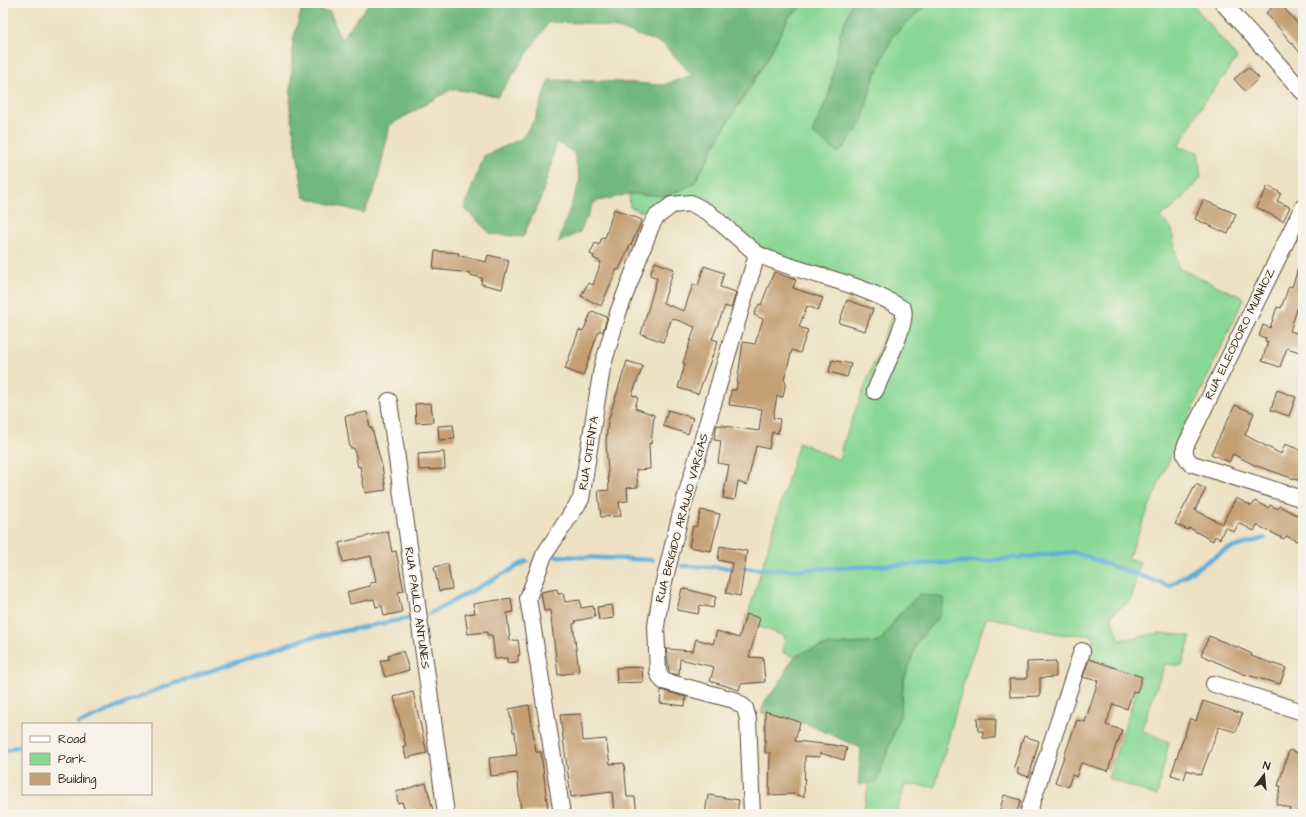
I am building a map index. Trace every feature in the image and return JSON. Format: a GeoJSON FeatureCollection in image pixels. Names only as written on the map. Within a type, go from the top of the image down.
{"type":"FeatureCollection","features":[{"type":"Feature","properties":{"kind":"street"},"geometry":{"type":"LineString","coordinates":[[1224,3],[1303,92]]}},
{"type":"Feature","properties":{"kind":"street","name":"RUA OITENTA"},"geometry":{"type":"LineString","coordinates":[[562,814],[528,598],[544,555],[581,499],[602,368],[618,313],[646,236],[656,216],[672,205],[691,203],[709,213],[757,254]]}},
{"type":"Feature","properties":{"kind":"street","name":"RUA ELEODORO MUNHOZ"},"geometry":{"type":"LineString","coordinates":[[1303,207],[1185,447],[1185,454],[1190,463],[1303,499]]}},
{"type":"Feature","properties":{"kind":"street"},"geometry":{"type":"LineString","coordinates":[[757,254],[777,263],[867,291],[890,300],[903,309],[904,318],[898,337],[875,391]]}},
{"type":"Feature","properties":{"kind":"street","name":"RUA BRIGIDO ARAUJO VARGAS"},"geometry":{"type":"LineString","coordinates":[[752,814],[748,719],[745,708],[734,700],[663,681],[658,672],[656,626],[661,594],[681,513],[757,254]]}},
{"type":"Feature","properties":{"kind":"street","name":"RUA PAULO ANTUNES"},"geometry":{"type":"LineString","coordinates":[[389,401],[446,814]]}},
{"type":"Feature","properties":{"kind":"street"},"geometry":{"type":"LineString","coordinates":[[1028,814],[1082,651]]}},
{"type":"Feature","properties":{"kind":"street"},"geometry":{"type":"LineString","coordinates":[[1214,684],[1303,712]]}},
{"type":"Feature","properties":{"kind":"green space"},"geometry":{"type":"Polygon","coordinates":[[[369,3],[806,3],[788,18],[766,61],[723,130],[694,184],[666,196],[629,194],[594,202],[580,232],[558,243],[580,180],[574,153],[557,142],[542,195],[523,237],[491,234],[464,208],[484,156],[521,139],[535,119],[549,80],[604,81],[663,85],[692,75],[663,44],[621,29],[583,23],[549,22],[498,96],[452,89],[390,125],[377,183],[364,213],[304,197],[290,108],[293,40],[302,8],[330,12],[341,40],[369,3]]]}},
{"type":"Feature","properties":{"kind":"green space"},"geometry":{"type":"Polygon","coordinates":[[[806,3],[852,3],[840,35],[829,95],[812,133],[861,125],[873,80],[893,36],[928,3],[1192,3],[1237,58],[1201,107],[1178,147],[1198,152],[1201,178],[1173,208],[1159,217],[1172,229],[1178,268],[1244,298],[1161,478],[1128,558],[1140,562],[1131,600],[1111,615],[1120,640],[1160,633],[1191,636],[1182,666],[1165,664],[1141,730],[1169,742],[1157,796],[1108,778],[1141,677],[1091,657],[1093,635],[1060,634],[987,617],[968,667],[935,787],[905,785],[896,814],[863,814],[869,783],[877,782],[900,715],[904,680],[917,642],[939,616],[900,613],[880,642],[842,646],[826,645],[795,657],[783,653],[785,636],[746,622],[799,442],[839,460],[842,446],[891,318],[902,303],[782,260],[691,203],[656,217],[630,207],[629,194],[666,196],[696,180],[723,130],[766,62],[788,18],[806,3]]]}},
{"type":"Feature","properties":{"kind":"green space"},"geometry":{"type":"Polygon","coordinates":[[[852,3],[928,3],[893,36],[873,80],[861,125],[839,153],[812,133],[829,95],[840,35],[852,3]]]}},
{"type":"Feature","properties":{"kind":"green space"},"geometry":{"type":"Polygon","coordinates":[[[920,594],[945,598],[939,616],[917,642],[904,680],[900,715],[877,782],[858,785],[861,748],[807,724],[761,713],[766,700],[778,685],[796,656],[824,646],[880,642],[900,613],[920,594]]]}},
{"type":"Feature","properties":{"kind":"building"},"geometry":{"type":"Polygon","coordinates":[[[1277,3],[1280,3],[1303,30],[1303,56],[1266,13],[1277,3]]]}},
{"type":"Feature","properties":{"kind":"building"},"geometry":{"type":"Polygon","coordinates":[[[1248,67],[1259,78],[1245,91],[1234,79],[1248,67]]]}},
{"type":"Feature","properties":{"kind":"building"},"geometry":{"type":"Polygon","coordinates":[[[1268,186],[1281,193],[1277,201],[1290,207],[1283,221],[1256,207],[1268,186]]]}},
{"type":"Feature","properties":{"kind":"building"},"geometry":{"type":"Polygon","coordinates":[[[1203,200],[1236,214],[1228,234],[1195,219],[1203,200]]]}},
{"type":"Feature","properties":{"kind":"building"},"geometry":{"type":"Polygon","coordinates":[[[614,209],[642,220],[619,270],[617,269],[601,306],[581,296],[588,283],[593,285],[601,262],[593,258],[594,256],[590,254],[595,243],[599,245],[602,237],[605,238],[614,209]]]}},
{"type":"Feature","properties":{"kind":"building"},"geometry":{"type":"Polygon","coordinates":[[[435,251],[459,253],[458,255],[486,262],[488,255],[509,260],[502,289],[481,284],[482,278],[470,275],[470,273],[433,269],[435,251]]]}},
{"type":"Feature","properties":{"kind":"building"},"geometry":{"type":"Polygon","coordinates":[[[1301,260],[1303,260],[1303,308],[1298,306],[1290,331],[1303,335],[1303,353],[1287,348],[1280,367],[1262,361],[1268,342],[1265,341],[1266,338],[1259,336],[1263,325],[1270,328],[1277,307],[1281,308],[1289,286],[1292,287],[1301,260]]]}},
{"type":"Feature","properties":{"kind":"building"},"geometry":{"type":"Polygon","coordinates":[[[655,262],[674,269],[663,303],[684,311],[693,284],[698,286],[704,266],[724,273],[720,287],[736,292],[731,308],[725,306],[712,339],[718,341],[698,394],[678,388],[685,364],[683,363],[695,327],[672,318],[663,342],[641,334],[657,278],[650,275],[655,262]]]}},
{"type":"Feature","properties":{"kind":"building"},"geometry":{"type":"Polygon","coordinates":[[[774,272],[796,280],[793,288],[823,298],[818,310],[807,306],[799,327],[808,330],[800,353],[792,350],[784,380],[786,381],[783,397],[777,396],[773,418],[780,419],[778,433],[772,432],[769,449],[756,446],[747,485],[738,482],[735,500],[723,498],[729,465],[718,463],[721,441],[714,440],[717,425],[759,431],[762,409],[729,405],[731,390],[736,390],[743,342],[755,344],[763,319],[754,315],[759,304],[761,305],[774,272]]]}},
{"type":"Feature","properties":{"kind":"building"},"geometry":{"type":"Polygon","coordinates":[[[847,300],[873,309],[865,331],[839,323],[847,300]]]}},
{"type":"Feature","properties":{"kind":"building"},"geometry":{"type":"Polygon","coordinates":[[[592,311],[607,317],[603,332],[599,330],[583,376],[565,369],[579,330],[583,331],[592,311]]]}},
{"type":"Feature","properties":{"kind":"building"},"geometry":{"type":"Polygon","coordinates":[[[832,360],[851,364],[847,377],[829,372],[832,360]]]}},
{"type":"Feature","properties":{"kind":"building"},"geometry":{"type":"Polygon","coordinates":[[[627,361],[643,366],[632,395],[638,397],[635,408],[654,415],[651,444],[649,443],[650,469],[636,470],[638,487],[627,488],[628,501],[619,502],[621,516],[601,517],[598,491],[609,490],[606,441],[608,421],[627,361]]]}},
{"type":"Feature","properties":{"kind":"building"},"geometry":{"type":"Polygon","coordinates":[[[1277,390],[1296,397],[1289,416],[1271,410],[1277,390]]]}},
{"type":"Feature","properties":{"kind":"building"},"geometry":{"type":"Polygon","coordinates":[[[431,403],[433,422],[416,423],[415,404],[431,403]]]}},
{"type":"Feature","properties":{"kind":"building"},"geometry":{"type":"Polygon","coordinates":[[[1235,405],[1254,413],[1245,435],[1281,454],[1285,444],[1303,451],[1303,482],[1254,465],[1233,454],[1229,462],[1211,454],[1235,405]]]}},
{"type":"Feature","properties":{"kind":"building"},"geometry":{"type":"Polygon","coordinates":[[[668,410],[693,418],[688,434],[663,426],[668,410]]]}},
{"type":"Feature","properties":{"kind":"building"},"geometry":{"type":"Polygon","coordinates":[[[367,412],[370,428],[372,428],[382,466],[386,490],[365,493],[360,466],[358,467],[354,448],[350,448],[345,416],[367,412]]]}},
{"type":"Feature","properties":{"kind":"building"},"geometry":{"type":"Polygon","coordinates":[[[453,425],[455,439],[439,440],[438,426],[453,425]]]}},
{"type":"Feature","properties":{"kind":"building"},"geometry":{"type":"Polygon","coordinates":[[[444,452],[445,469],[419,470],[418,454],[444,452]]]}},
{"type":"Feature","properties":{"kind":"building"},"geometry":{"type":"Polygon","coordinates":[[[1196,484],[1206,489],[1195,510],[1222,524],[1236,498],[1252,506],[1255,501],[1268,508],[1270,505],[1278,509],[1279,506],[1303,518],[1303,544],[1286,536],[1284,539],[1257,525],[1254,531],[1239,523],[1234,532],[1225,527],[1220,539],[1215,536],[1213,541],[1189,528],[1188,530],[1175,524],[1196,484]]]}},
{"type":"Feature","properties":{"kind":"building"},"geometry":{"type":"Polygon","coordinates":[[[701,510],[720,514],[711,551],[689,547],[693,526],[696,527],[701,510]]]}},
{"type":"Feature","properties":{"kind":"building"},"geometry":{"type":"Polygon","coordinates":[[[388,531],[392,552],[396,551],[404,591],[398,592],[402,612],[384,616],[382,606],[376,607],[374,599],[350,604],[347,592],[370,586],[370,583],[376,582],[371,556],[343,562],[339,543],[388,531]]]}},
{"type":"Feature","properties":{"kind":"building"},"geometry":{"type":"Polygon","coordinates":[[[720,546],[747,551],[740,596],[726,593],[732,563],[718,560],[720,546]]]}},
{"type":"Feature","properties":{"kind":"building"},"geometry":{"type":"Polygon","coordinates":[[[448,564],[452,589],[439,591],[434,567],[448,564]]]}},
{"type":"Feature","properties":{"kind":"building"},"geometry":{"type":"Polygon","coordinates":[[[682,588],[716,597],[713,608],[700,605],[698,614],[677,610],[682,588]]]}},
{"type":"Feature","properties":{"kind":"building"},"geometry":{"type":"Polygon","coordinates":[[[557,589],[558,594],[563,593],[565,602],[580,600],[581,608],[593,606],[595,617],[575,621],[576,623],[573,624],[579,672],[558,675],[550,610],[544,611],[541,592],[557,589]]]}},
{"type":"Feature","properties":{"kind":"building"},"geometry":{"type":"Polygon","coordinates":[[[511,598],[513,612],[507,613],[510,641],[518,640],[520,655],[518,655],[518,662],[507,663],[507,658],[495,659],[492,635],[487,635],[487,632],[468,634],[465,614],[475,613],[473,604],[511,598]]]}},
{"type":"Feature","properties":{"kind":"building"},"geometry":{"type":"Polygon","coordinates":[[[612,605],[614,618],[599,620],[597,607],[612,605]]]}},
{"type":"Feature","properties":{"kind":"building"},"geometry":{"type":"Polygon","coordinates":[[[746,614],[760,618],[749,657],[763,658],[765,682],[741,684],[739,690],[710,681],[714,667],[680,659],[679,675],[669,673],[666,649],[693,651],[696,639],[713,644],[717,631],[739,638],[746,614]]]}},
{"type":"Feature","properties":{"kind":"building"},"geometry":{"type":"Polygon","coordinates":[[[1209,636],[1252,654],[1251,656],[1286,668],[1280,684],[1243,674],[1201,655],[1209,636]]]}},
{"type":"Feature","properties":{"kind":"building"},"geometry":{"type":"Polygon","coordinates":[[[403,651],[409,670],[385,677],[380,661],[389,659],[388,655],[403,651]]]}},
{"type":"Feature","properties":{"kind":"building"},"geometry":{"type":"Polygon","coordinates":[[[1089,659],[1142,677],[1137,692],[1133,691],[1127,709],[1113,704],[1106,725],[1122,730],[1108,771],[1081,763],[1076,777],[1072,775],[1068,787],[1055,782],[1077,720],[1085,722],[1098,681],[1083,677],[1089,659]]]}},
{"type":"Feature","properties":{"kind":"building"},"geometry":{"type":"Polygon","coordinates":[[[1056,661],[1056,677],[1040,678],[1040,696],[1010,697],[1009,679],[1027,679],[1027,662],[1056,661]]]}},
{"type":"Feature","properties":{"kind":"building"},"geometry":{"type":"Polygon","coordinates":[[[642,667],[643,682],[617,683],[616,668],[642,667]]]}},
{"type":"Feature","properties":{"kind":"building"},"geometry":{"type":"Polygon","coordinates":[[[661,690],[686,697],[685,706],[660,703],[661,690]]]}},
{"type":"Feature","properties":{"kind":"building"},"geometry":{"type":"Polygon","coordinates":[[[413,692],[427,753],[406,758],[403,746],[406,746],[394,697],[413,692]]]}},
{"type":"Feature","properties":{"kind":"building"},"geometry":{"type":"Polygon","coordinates":[[[1203,701],[1242,714],[1236,732],[1219,727],[1201,775],[1187,770],[1184,779],[1171,775],[1190,718],[1196,721],[1203,701]]]}},
{"type":"Feature","properties":{"kind":"building"},"geometry":{"type":"Polygon","coordinates":[[[529,705],[536,752],[541,752],[548,810],[521,813],[517,773],[491,776],[489,758],[517,755],[515,732],[513,732],[509,709],[529,705]]]}},
{"type":"Feature","properties":{"kind":"building"},"geometry":{"type":"Polygon","coordinates":[[[765,711],[800,722],[795,741],[847,748],[844,760],[820,753],[820,757],[805,756],[804,797],[794,794],[769,795],[770,753],[765,753],[765,711]]]}},
{"type":"Feature","properties":{"kind":"building"},"geometry":{"type":"Polygon","coordinates":[[[581,714],[583,741],[606,739],[610,764],[624,763],[627,797],[635,797],[637,814],[614,814],[612,792],[571,797],[560,715],[581,714]]]}},
{"type":"Feature","properties":{"kind":"building"},"geometry":{"type":"Polygon","coordinates":[[[977,718],[996,718],[995,738],[983,738],[983,731],[978,731],[977,718]]]}},
{"type":"Feature","properties":{"kind":"building"},"geometry":{"type":"Polygon","coordinates":[[[1024,736],[1039,741],[1029,777],[1017,773],[1019,768],[1014,767],[1024,736]]]}},
{"type":"Feature","properties":{"kind":"building"},"geometry":{"type":"Polygon","coordinates":[[[1289,750],[1303,754],[1303,814],[1288,814],[1290,808],[1276,804],[1281,786],[1278,786],[1289,750]]]}},
{"type":"Feature","properties":{"kind":"building"},"geometry":{"type":"Polygon","coordinates":[[[426,783],[434,814],[406,814],[402,802],[398,803],[396,792],[426,783]]]}},
{"type":"Feature","properties":{"kind":"building"},"geometry":{"type":"Polygon","coordinates":[[[708,795],[739,800],[737,813],[727,811],[727,814],[705,814],[708,795]]]}},
{"type":"Feature","properties":{"kind":"building"},"geometry":{"type":"Polygon","coordinates":[[[1004,795],[1021,800],[1016,814],[999,814],[1004,795]]]}},
{"type":"Feature","properties":{"kind":"waterway"},"geometry":{"type":"LineString","coordinates":[[682,566],[792,570],[984,561],[1073,552],[1169,586],[1225,550],[1265,538]]}},
{"type":"Feature","properties":{"kind":"waterway"},"geometry":{"type":"LineString","coordinates":[[555,556],[653,560]]}},
{"type":"Feature","properties":{"kind":"waterway"},"geometry":{"type":"LineString","coordinates":[[429,614],[527,561]]}},
{"type":"Feature","properties":{"kind":"waterway"},"geometry":{"type":"LineString","coordinates":[[80,723],[161,688],[304,639],[409,618]]}},
{"type":"Feature","properties":{"kind":"waterway"},"geometry":{"type":"LineString","coordinates":[[3,751],[22,745]]}}]}
